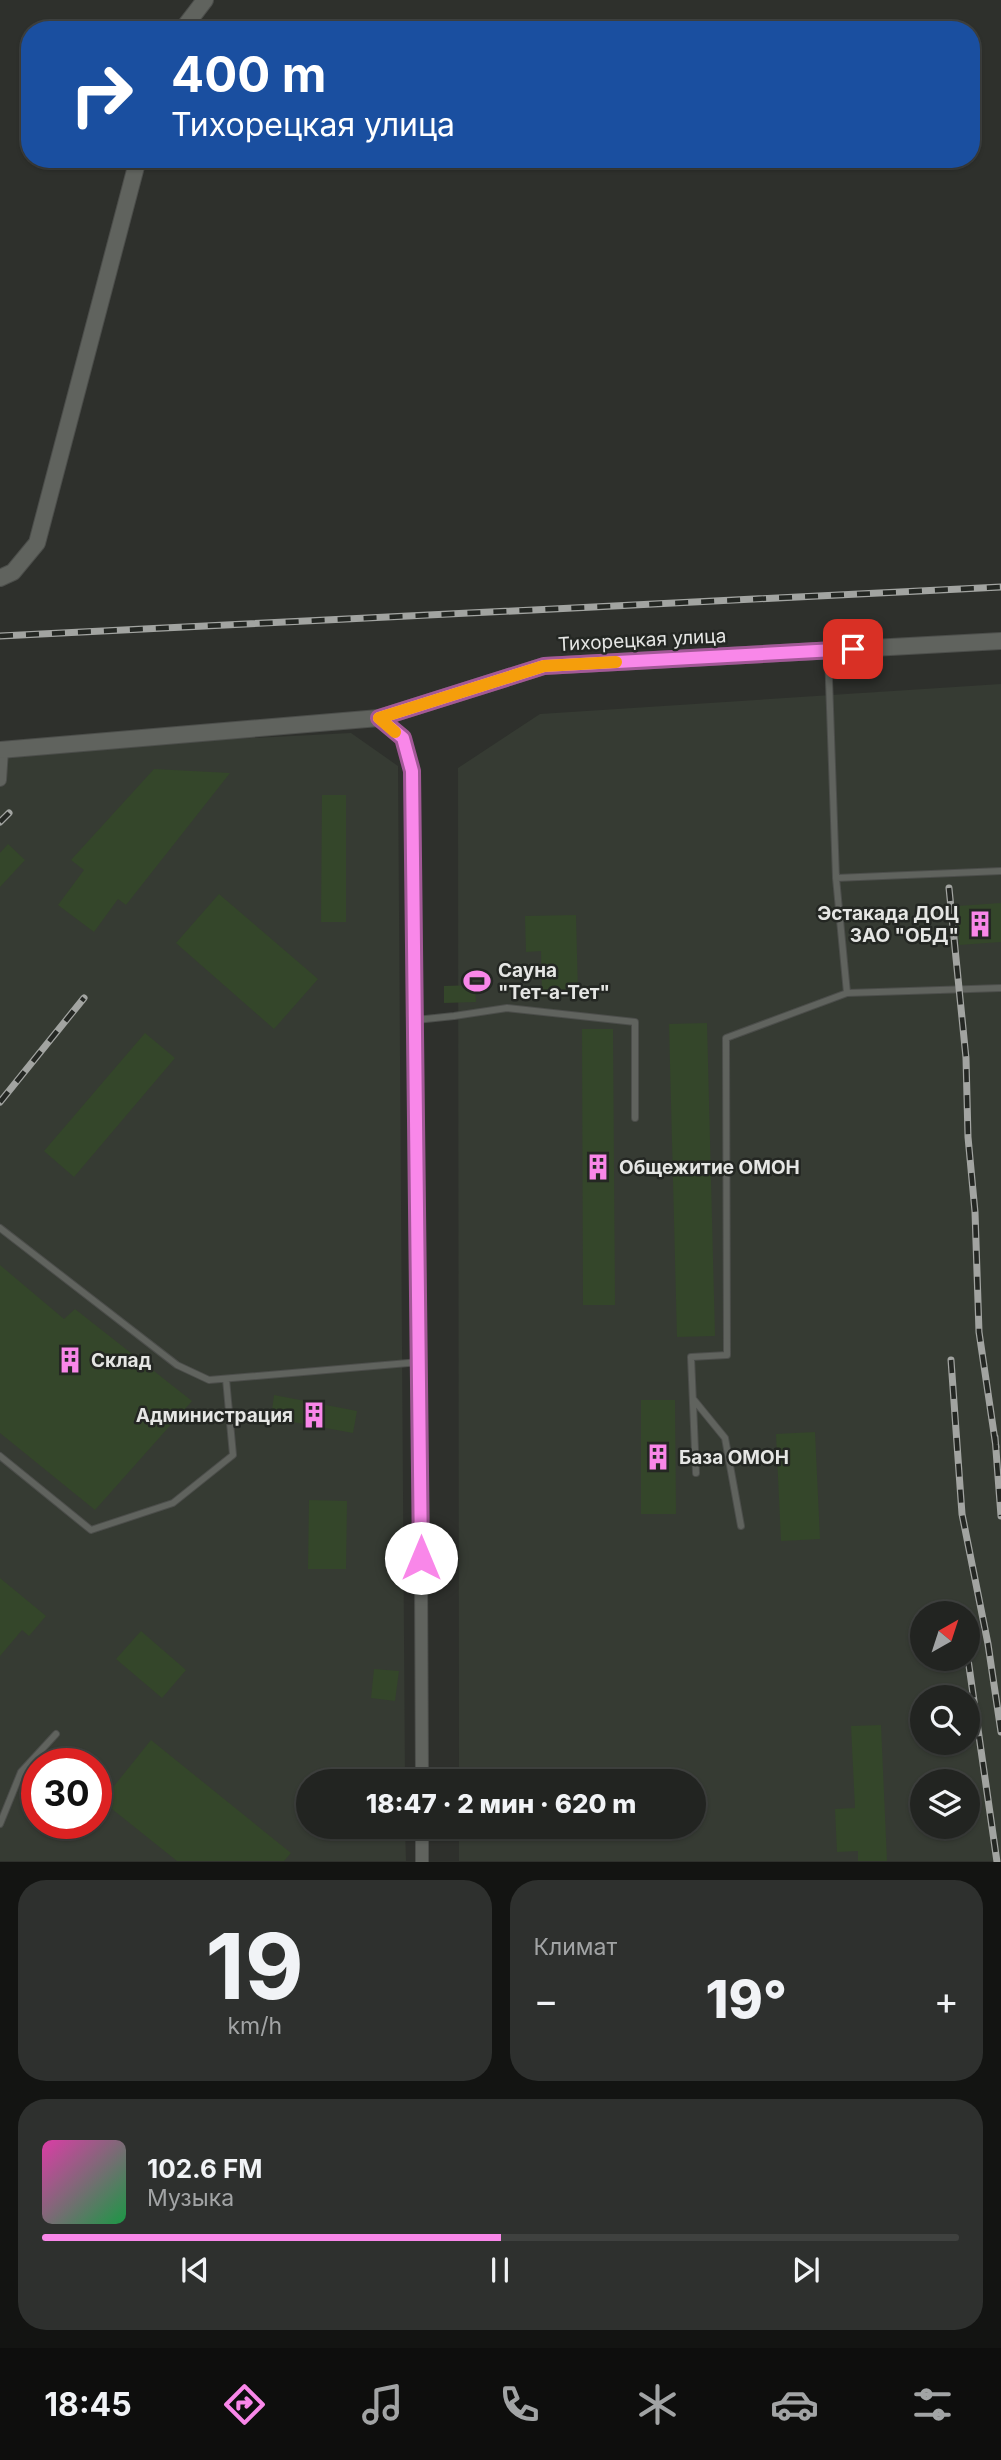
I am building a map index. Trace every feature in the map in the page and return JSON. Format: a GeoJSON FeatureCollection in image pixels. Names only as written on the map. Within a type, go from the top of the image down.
{"type":"FeatureCollection","features":[{"type":"Feature","properties":{"kind":"street"},"geometry":{"type":"LineString","coordinates":[[189,21],[205,0]]}},
{"type":"Feature","properties":{"kind":"street"},"geometry":{"type":"LineString","coordinates":[[0,578],[13,572],[37,543],[136,168]]}},
{"type":"Feature","properties":{"kind":"street","name":"Тихорецкая улица"},"geometry":{"type":"LineString","coordinates":[[1,750],[379,718],[544,666],[1001,641]]}},
{"type":"Feature","properties":{"kind":"street"},"geometry":{"type":"LineString","coordinates":[[379,718],[403,738],[412,771],[420,1362],[422,1769]]}},
{"type":"Feature","properties":{"kind":"street"},"geometry":{"type":"LineString","coordinates":[[0,780],[1,750]]}},
{"type":"Feature","properties":{"kind":"street"},"geometry":{"type":"LineString","coordinates":[[422,1839],[422,1861]]}},
{"type":"Feature","properties":{"kind":"lane"},"geometry":{"type":"LineString","coordinates":[[828,650],[836,878],[848,993]]}},
{"type":"Feature","properties":{"kind":"lane"},"geometry":{"type":"LineString","coordinates":[[836,878],[1001,871]]}},
{"type":"Feature","properties":{"kind":"lane"},"geometry":{"type":"LineString","coordinates":[[696,1473],[691,1357],[727,1354],[726,1038],[848,993],[1001,988]]}},
{"type":"Feature","properties":{"kind":"lane"},"geometry":{"type":"LineString","coordinates":[[416,1020],[508,1008],[635,1022],[635,1118]]}},
{"type":"Feature","properties":{"kind":"lane"},"geometry":{"type":"LineString","coordinates":[[0,1228],[177,1365],[209,1380],[420,1362]]}},
{"type":"Feature","properties":{"kind":"lane"},"geometry":{"type":"LineString","coordinates":[[0,1456],[90,1530],[173,1503],[233,1455],[226,1378]]}},
{"type":"Feature","properties":{"kind":"lane"},"geometry":{"type":"LineString","coordinates":[[692,1398],[725,1438],[741,1526]]}},
{"type":"Feature","properties":{"kind":"lane"},"geometry":{"type":"LineString","coordinates":[[0,1824],[21,1772],[56,1734]]}},
{"type":"Feature","properties":{"kind":"shaded area"},"geometry":{"type":"Polygon","coordinates":[[[1001,684],[1001,1861],[459,1861],[459,1839],[706,1839],[706,1769],[459,1769],[458,768],[540,714],[1001,684]]]}},
{"type":"Feature","properties":{"kind":"shaded area"},"geometry":{"type":"Polygon","coordinates":[[[351,733],[398,766],[405,1769],[296,1769],[296,1839],[405,1839],[406,1861],[0,1861],[0,751],[351,733]]]}},
{"type":"Feature","properties":{"kind":"building"},"geometry":{"type":"Polygon","coordinates":[[[154,769],[230,773],[126,905],[118,899],[94,932],[58,905],[84,870],[71,860],[154,769]]]}},
{"type":"Feature","properties":{"kind":"building"},"geometry":{"type":"Polygon","coordinates":[[[322,795],[346,795],[346,922],[321,922],[322,795]]]}},
{"type":"Feature","properties":{"kind":"building"},"geometry":{"type":"Polygon","coordinates":[[[8,844],[25,860],[0,887],[0,853],[8,844]]]}},
{"type":"Feature","properties":{"kind":"building"},"geometry":{"type":"Polygon","coordinates":[[[219,894],[318,979],[274,1029],[176,943],[219,894]]]}},
{"type":"Feature","properties":{"kind":"building","name":"Эстакада ДОЦ ЗАО \"ОБД\""},"geometry":{"type":"Polygon","coordinates":[[[1001,903],[1001,942],[959,945],[957,906],[1001,903]]]}},
{"type":"Feature","properties":{"kind":"building"},"geometry":{"type":"Polygon","coordinates":[[[576,915],[578,994],[542,994],[541,951],[526,952],[525,916],[576,915]]]}},
{"type":"Feature","properties":{"kind":"building"},"geometry":{"type":"Polygon","coordinates":[[[475,985],[476,1002],[444,1003],[444,986],[475,985]]]}},
{"type":"Feature","properties":{"kind":"building"},"geometry":{"type":"Polygon","coordinates":[[[707,1023],[715,1336],[677,1337],[669,1024],[707,1023]]]}},
{"type":"Feature","properties":{"kind":"building","name":"Общежитие ОМОН"},"geometry":{"type":"Polygon","coordinates":[[[582,1029],[613,1029],[615,1305],[583,1305],[582,1029]]]}},
{"type":"Feature","properties":{"kind":"building"},"geometry":{"type":"Polygon","coordinates":[[[145,1033],[175,1058],[74,1177],[44,1151],[145,1033]]]}},
{"type":"Feature","properties":{"kind":"building","name":"Склад"},"geometry":{"type":"Polygon","coordinates":[[[0,1265],[64,1319],[75,1309],[192,1401],[95,1510],[0,1433],[0,1265]]]}},
{"type":"Feature","properties":{"kind":"building","name":"Администрация"},"geometry":{"type":"Polygon","coordinates":[[[274,1395],[357,1411],[353,1433],[271,1418],[274,1395]]]}},
{"type":"Feature","properties":{"kind":"building","name":"База ОМОН"},"geometry":{"type":"Polygon","coordinates":[[[641,1400],[675,1400],[676,1514],[641,1514],[641,1400]]]}},
{"type":"Feature","properties":{"kind":"building"},"geometry":{"type":"Polygon","coordinates":[[[815,1432],[820,1539],[781,1541],[776,1434],[815,1432]]]}},
{"type":"Feature","properties":{"kind":"building"},"geometry":{"type":"Polygon","coordinates":[[[309,1500],[347,1501],[346,1569],[308,1569],[309,1500]]]}},
{"type":"Feature","properties":{"kind":"building"},"geometry":{"type":"Polygon","coordinates":[[[0,1578],[46,1616],[29,1636],[22,1630],[0,1656],[0,1578]]]}},
{"type":"Feature","properties":{"kind":"building"},"geometry":{"type":"Polygon","coordinates":[[[141,1631],[186,1670],[162,1698],[116,1659],[141,1631]]]}},
{"type":"Feature","properties":{"kind":"building"},"geometry":{"type":"Polygon","coordinates":[[[374,1669],[399,1671],[395,1701],[371,1698],[374,1669]]]}},
{"type":"Feature","properties":{"kind":"building"},"geometry":{"type":"Polygon","coordinates":[[[881,1725],[887,1861],[858,1861],[858,1851],[837,1852],[835,1809],[855,1808],[851,1726],[881,1725]]]}},
{"type":"Feature","properties":{"kind":"building"},"geometry":{"type":"Polygon","coordinates":[[[151,1740],[291,1853],[284,1861],[177,1861],[112,1809],[112,1789],[151,1740]]]}},
{"type":"Feature","properties":{"kind":"railway"},"geometry":{"type":"LineString","coordinates":[[0,636],[1001,587]]}},
{"type":"Feature","properties":{"kind":"railway"},"geometry":{"type":"LineString","coordinates":[[0,822],[9,813]]}},
{"type":"Feature","properties":{"kind":"railway"},"geometry":{"type":"LineString","coordinates":[[949,888],[966,1058],[979,1332],[996,1447]]}},
{"type":"Feature","properties":{"kind":"railway"},"geometry":{"type":"LineString","coordinates":[[0,1102],[84,998]]}},
{"type":"Feature","properties":{"kind":"railway"},"geometry":{"type":"LineString","coordinates":[[951,1360],[962,1514],[988,1644],[1001,1732]]}},
{"type":"Feature","properties":{"kind":"railway"},"geometry":{"type":"LineString","coordinates":[[995,1437],[1001,1516]]}},
{"type":"Feature","properties":{"kind":"railway"},"geometry":{"type":"LineString","coordinates":[[970,1671],[997,1862]]}},
{"type":"Feature","properties":{"kind":"slow traffic"},"geometry":{"type":"LineString","coordinates":[[395,732],[379,718],[544,666],[616,662]]}},
{"type":"Feature","properties":{"kind":"place","name":"Эстакада ДОЦ ЗАО \"ОБД\""},"geometry":{"type":"Point","coordinates":[980,924]}},
{"type":"Feature","properties":{"kind":"place","name":"Сауна \"Тет-а-Тет\""},"geometry":{"type":"Point","coordinates":[477,981]}},
{"type":"Feature","properties":{"kind":"place","name":"Общежитие ОМОН"},"geometry":{"type":"Point","coordinates":[598,1167]}},
{"type":"Feature","properties":{"kind":"place","name":"Склад"},"geometry":{"type":"Point","coordinates":[70,1360]}},
{"type":"Feature","properties":{"kind":"place","name":"Администрация"},"geometry":{"type":"Point","coordinates":[314,1415]}},
{"type":"Feature","properties":{"kind":"place","name":"База ОМОН"},"geometry":{"type":"Point","coordinates":[658,1457]}},
{"type":"Feature","properties":{"kind":"route"},"geometry":{"type":"LineString","coordinates":[[421,1558],[412,771],[403,738],[379,718],[544,666],[853,649]]}}]}
